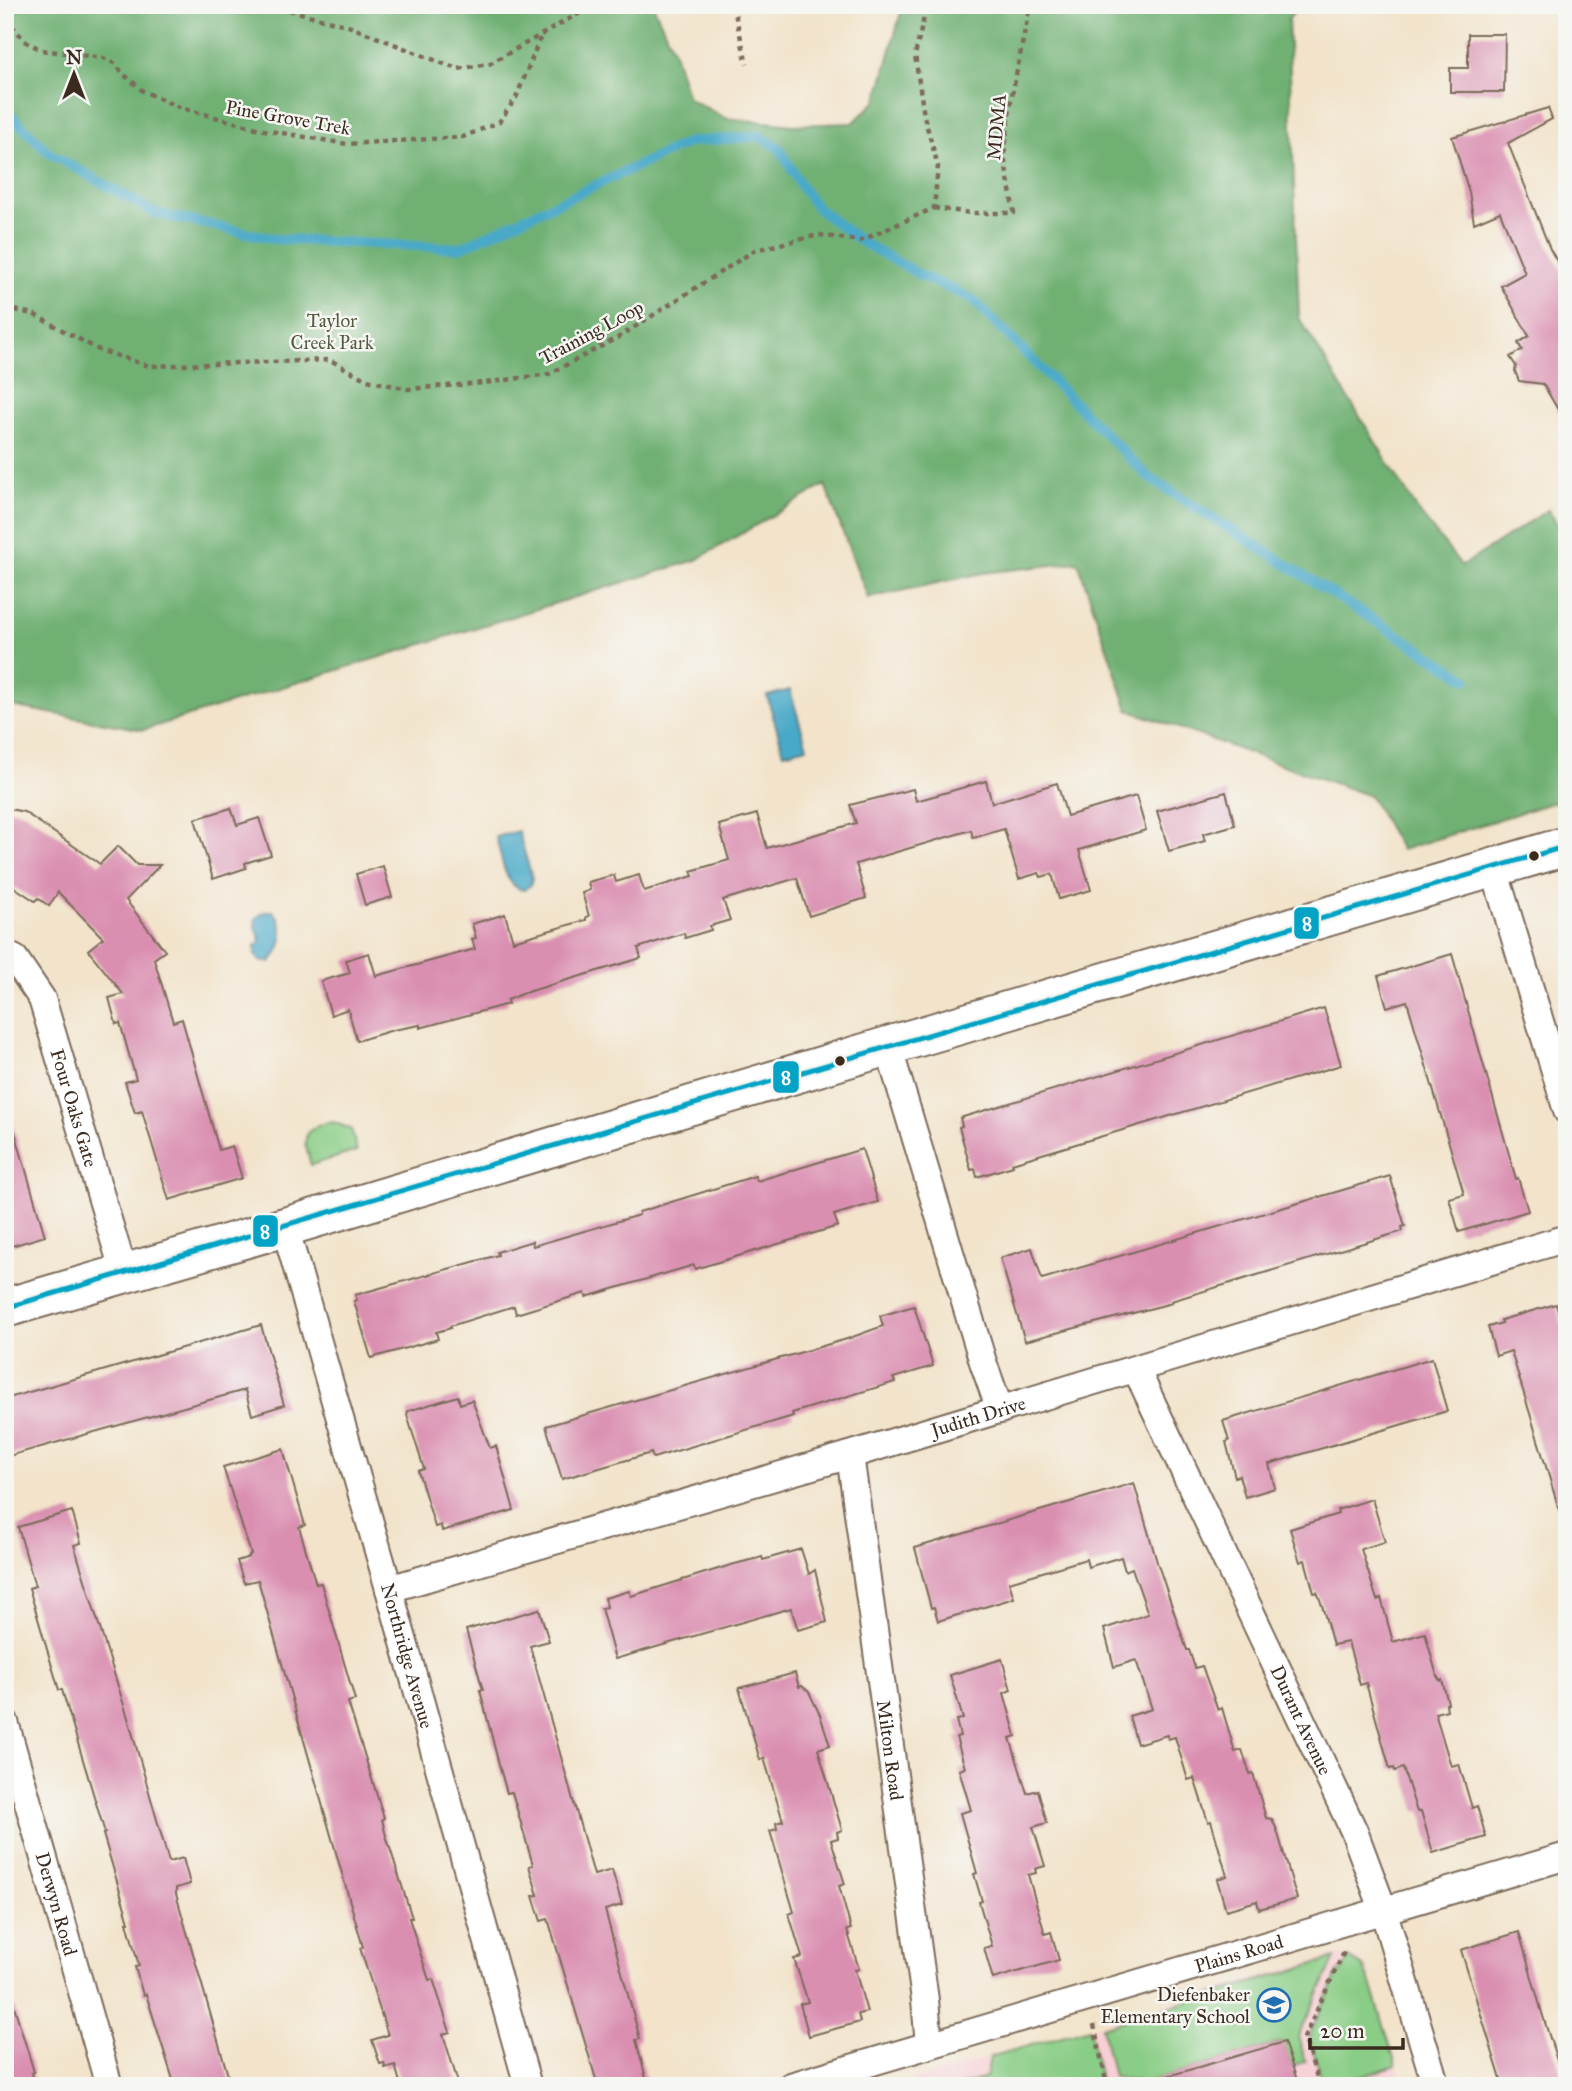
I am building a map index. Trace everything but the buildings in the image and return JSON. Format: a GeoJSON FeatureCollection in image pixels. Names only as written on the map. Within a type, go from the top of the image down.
{"type":"FeatureCollection","features":[{"type":"Feature","properties":{"kind":"main road"},"geometry":{"type":"LineString","coordinates":[[5,1308],[1567,846]]}},
{"type":"Feature","properties":{"kind":"street"},"geometry":{"type":"LineString","coordinates":[[1494,869],[1567,1111]]}},
{"type":"Feature","properties":{"kind":"street","name":"Four Oaks Gate"},"geometry":{"type":"LineString","coordinates":[[5,954],[15,959],[42,999],[124,1273]]}},
{"type":"Feature","properties":{"kind":"street"},"geometry":{"type":"LineString","coordinates":[[888,1046],[983,1362],[1000,1410]]}},
{"type":"Feature","properties":{"kind":"street","name":"Northridge Avenue"},"geometry":{"type":"LineString","coordinates":[[285,1227],[528,2086]]}},
{"type":"Feature","properties":{"kind":"street","name":"Judith Drive"},"geometry":{"type":"LineString","coordinates":[[389,1589],[850,1455],[1567,1238]]}},
{"type":"Feature","properties":{"kind":"street","name":"Durant Avenue"},"geometry":{"type":"LineString","coordinates":[[1136,1368],[1354,1831],[1383,1909],[1436,2086]]}},
{"type":"Feature","properties":{"kind":"street","name":"Milton Road"},"geometry":{"type":"LineString","coordinates":[[850,1455],[929,2045]]}},
{"type":"Feature","properties":{"kind":"street","name":"Derwyn Road"},"geometry":{"type":"LineString","coordinates":[[5,1722],[108,2086]]}},
{"type":"Feature","properties":{"kind":"street","name":"Plains Road"},"geometry":{"type":"LineString","coordinates":[[791,2086],[1567,1856]]}},
{"type":"Feature","properties":{"kind":"path"},"geometry":{"type":"LineString","coordinates":[[270,5],[346,25],[457,69],[489,64],[594,5]]}},
{"type":"Feature","properties":{"kind":"path"},"geometry":{"type":"LineString","coordinates":[[733,5],[747,64]]}},
{"type":"Feature","properties":{"kind":"path"},"geometry":{"type":"LineString","coordinates":[[927,5],[915,55],[924,116],[938,166],[933,208]]}},
{"type":"Feature","properties":{"kind":"path","name":"MDMA"},"geometry":{"type":"LineString","coordinates":[[933,208],[971,213],[1014,213],[1004,156],[1011,100],[1030,5]]}},
{"type":"Feature","properties":{"kind":"path","name":"Pine Grove Trek"},"geometry":{"type":"LineString","coordinates":[[5,18],[26,42],[42,50],[103,58],[116,64],[122,73],[143,91],[181,108],[264,130],[347,144],[463,137],[499,122],[516,98],[541,36]]}},
{"type":"Feature","properties":{"kind":"path","name":"Training Loop"},"geometry":{"type":"LineString","coordinates":[[5,308],[33,314],[99,350],[149,366],[330,360],[367,380],[408,389],[484,383],[549,374],[619,337],[755,250],[819,235],[860,241],[933,208]]}},
{"type":"Feature","properties":{"kind":"path"},"geometry":{"type":"LineString","coordinates":[[1320,2086],[1304,2038],[1342,1957]]}},
{"type":"Feature","properties":{"kind":"path"},"geometry":{"type":"LineString","coordinates":[[1094,2023],[1107,2086]]}},
{"type":"Feature","properties":{"kind":"shaded area","name":"Diefenbaker Elementary School"},"geometry":{"type":"Polygon","coordinates":[[[1336,1955],[1348,1956],[1368,1969],[1404,2086],[893,2086],[1336,1955]]]}},
{"type":"Feature","properties":{"kind":"green space","name":"Taylor Creek Park"},"geometry":{"type":"Polygon","coordinates":[[[5,5],[653,5],[673,49],[688,98],[725,118],[793,125],[853,123],[877,100],[903,5],[1300,5],[1288,20],[1299,318],[1418,511],[1462,566],[1548,510],[1567,539],[1567,798],[1401,850],[1370,796],[1128,710],[1078,562],[983,573],[868,598],[825,485],[696,560],[143,730],[5,705],[5,5]]]}},
{"type":"Feature","properties":{"kind":"green space"},"geometry":{"type":"Polygon","coordinates":[[[333,1122],[351,1129],[357,1151],[311,1165],[305,1143],[307,1133],[318,1125],[333,1122]]]}},
{"type":"Feature","properties":{"kind":"green space"},"geometry":{"type":"Polygon","coordinates":[[[1335,1958],[1298,2037],[1306,2061],[1292,2066],[1283,2042],[1146,2083],[1113,2077],[1102,2027],[1335,1958]]]}},
{"type":"Feature","properties":{"kind":"green space"},"geometry":{"type":"Polygon","coordinates":[[[1349,1958],[1363,1967],[1370,1980],[1396,2065],[1333,2086],[1324,2086],[1310,2041],[1311,2031],[1339,1971],[1342,1972],[1349,1958]]]}},
{"type":"Feature","properties":{"kind":"green space"},"geometry":{"type":"Polygon","coordinates":[[[1089,2028],[1101,2086],[960,2086],[986,2078],[990,2057],[1089,2028]]]}},
{"type":"Feature","properties":{"kind":"water"},"geometry":{"type":"Polygon","coordinates":[[[790,690],[807,747],[784,753],[767,696],[790,690]]]}},
{"type":"Feature","properties":{"kind":"water"},"geometry":{"type":"Polygon","coordinates":[[[518,831],[532,877],[531,884],[524,890],[517,888],[508,877],[496,837],[518,831]]]}},
{"type":"Feature","properties":{"kind":"water"},"geometry":{"type":"Polygon","coordinates":[[[273,911],[282,930],[281,944],[270,962],[260,961],[255,955],[255,946],[260,943],[260,936],[255,928],[256,918],[264,912],[273,911]]]}},
{"type":"Feature","properties":{"kind":"waterway"},"geometry":{"type":"LineString","coordinates":[[5,109],[49,153],[155,213],[275,239],[460,248],[689,142],[760,136],[780,149],[802,188],[818,209],[860,241],[920,275],[972,299],[1148,477],[1467,679]]}},
{"type":"Feature","properties":{"kind":"transit line","name":"8"},"geometry":{"type":"LineString","coordinates":[[5,1308],[1567,846]]}},
{"type":"Feature","properties":{"kind":"place","name":"Diefenbaker Elementary School"},"geometry":{"type":"Point","coordinates":[1274,2005]}}]}
